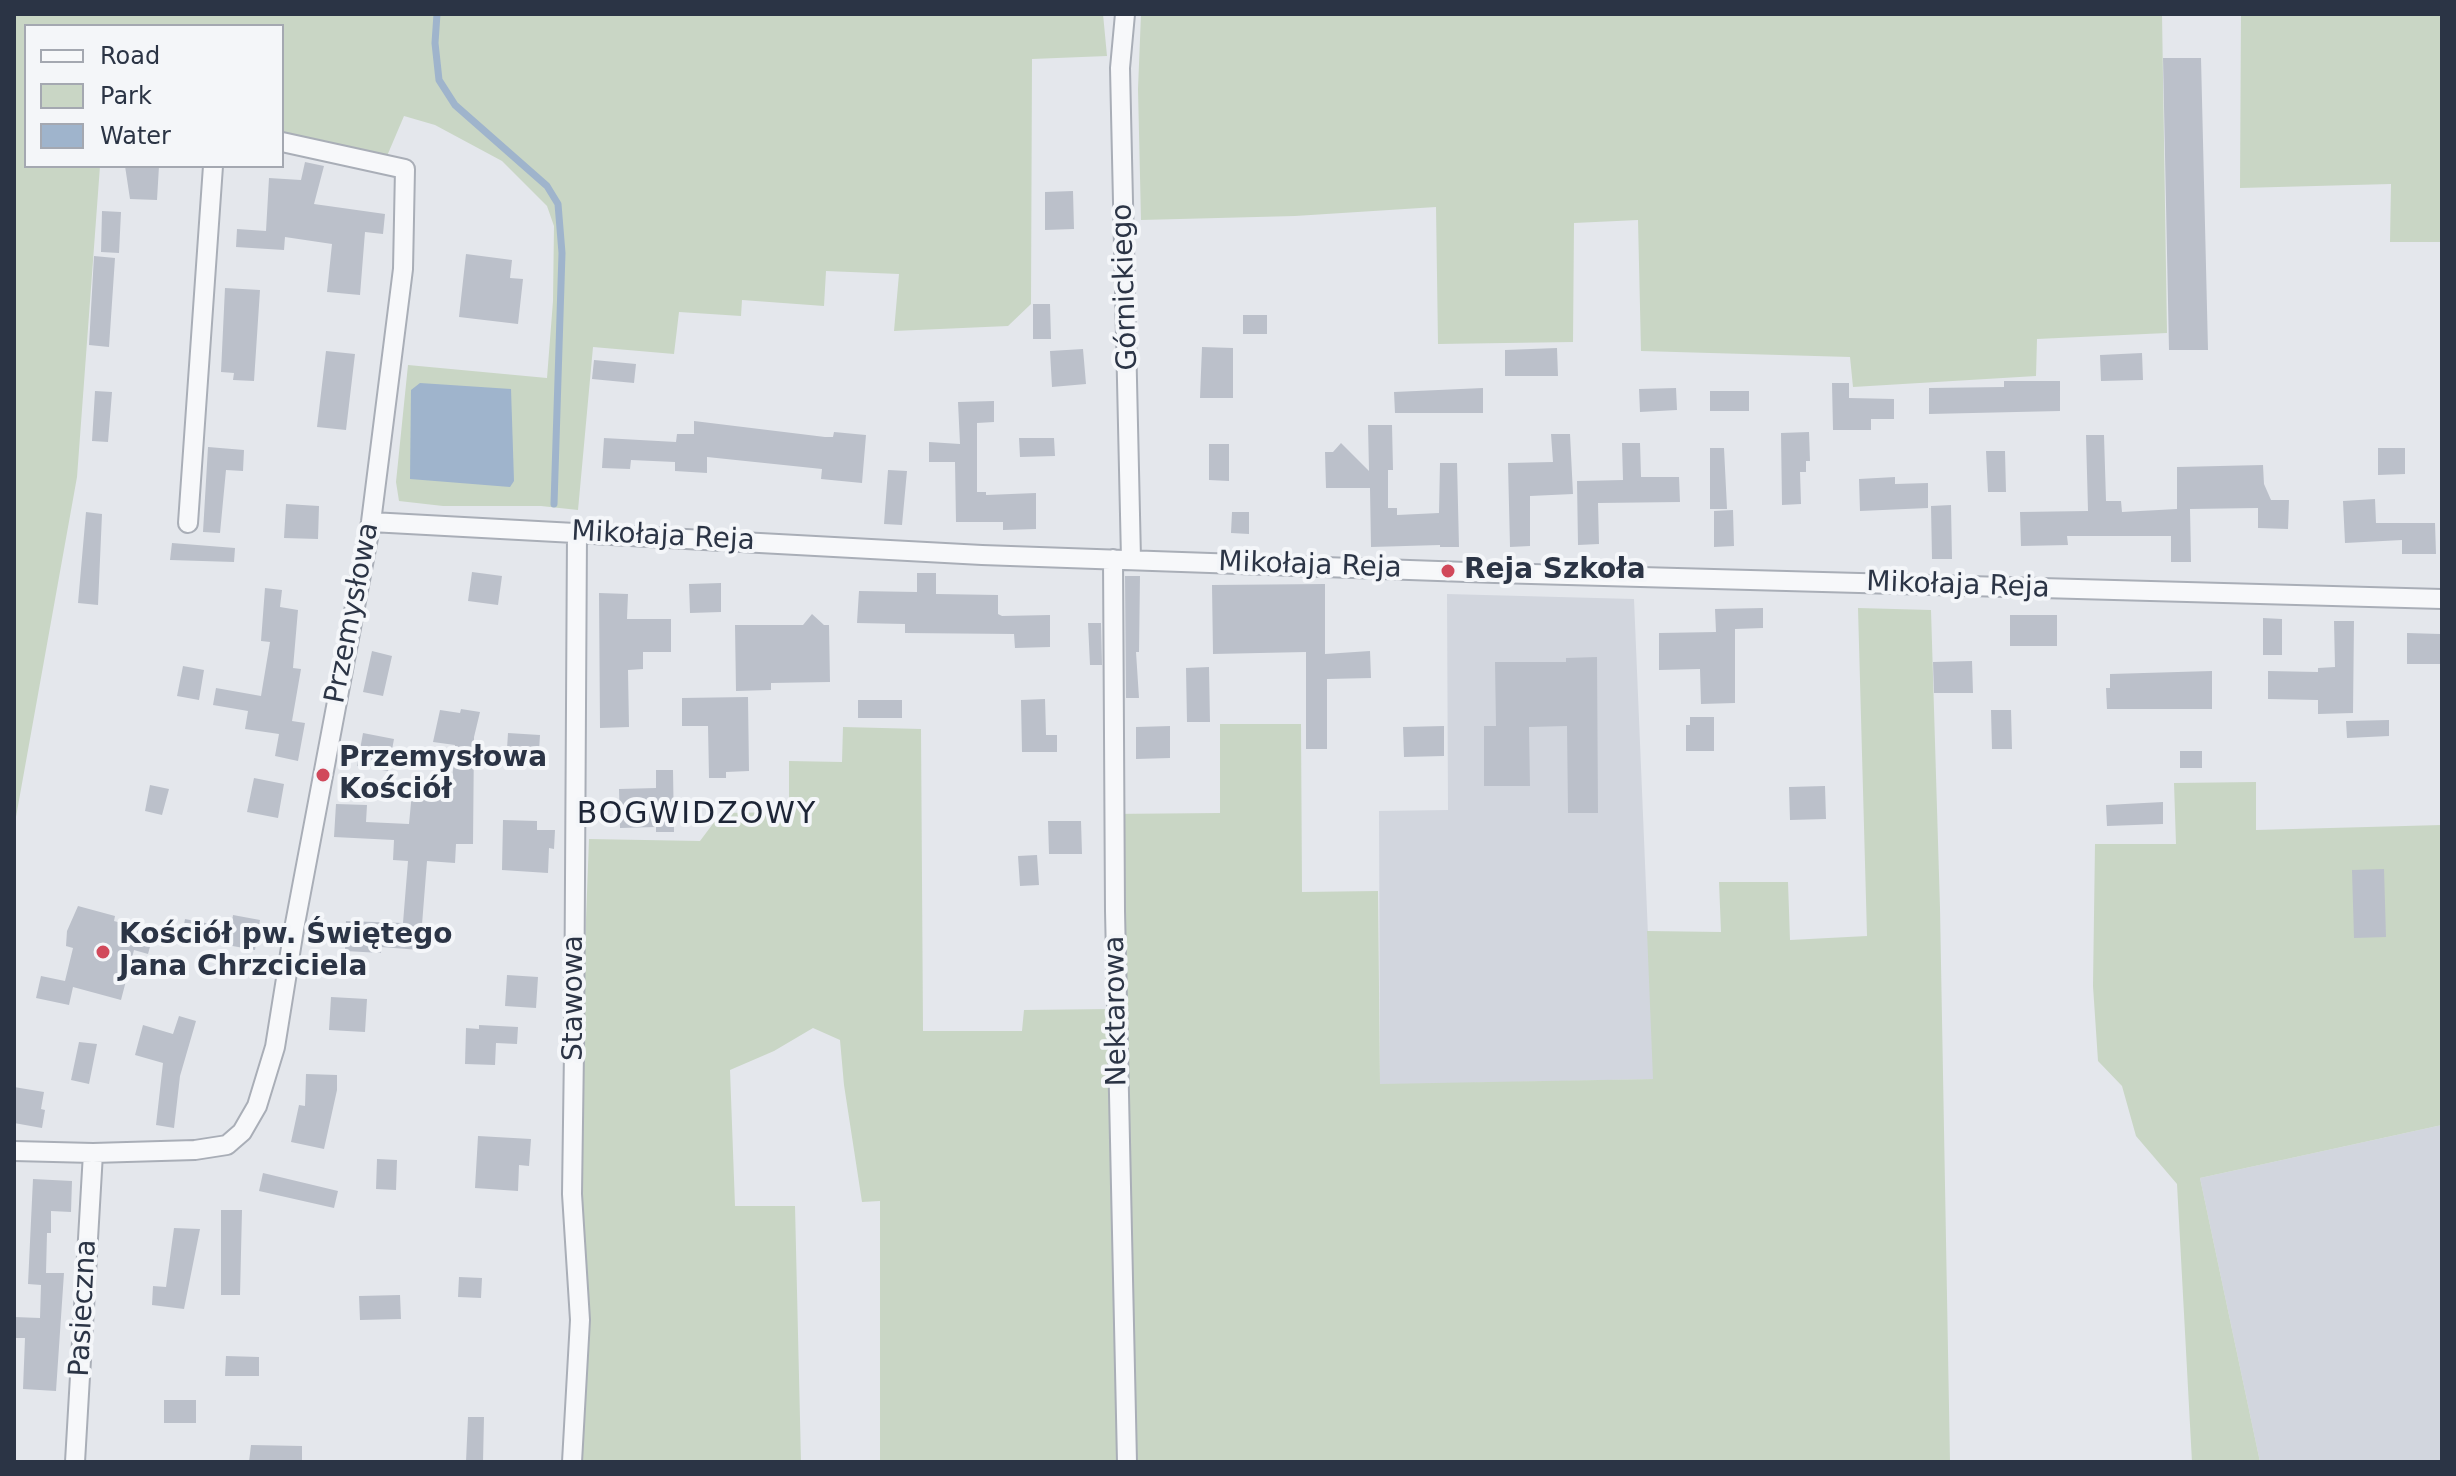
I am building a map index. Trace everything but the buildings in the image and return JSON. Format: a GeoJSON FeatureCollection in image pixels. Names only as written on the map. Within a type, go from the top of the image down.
{"type":"FeatureCollection","features":[{"type":"Feature","properties":{"kind":"street","name":"Górnickiego"},"geometry":{"type":"LineString","coordinates":[[1122,559],[1120,68],[1125,14]]}},
{"type":"Feature","properties":{"kind":"street","name":"Przemysłowa"},"geometry":{"type":"LineString","coordinates":[[14,1151],[93,1153],[195,1150],[227,1145],[242,1132],[257,1106],[275,1047],[294,929],[371,522],[403,269],[405,169],[284,142]]}},
{"type":"Feature","properties":{"kind":"street"},"geometry":{"type":"LineString","coordinates":[[188,523],[213,168]]}},
{"type":"Feature","properties":{"kind":"street","name":"Mikołaja Reja"},"geometry":{"type":"LineString","coordinates":[[371,522],[982,555],[2442,599]]}},
{"type":"Feature","properties":{"kind":"street","name":"Stawowa"},"geometry":{"type":"LineString","coordinates":[[572,1462],[580,1320],[572,1194],[577,533]]}},
{"type":"Feature","properties":{"kind":"street","name":"Nektarowa"},"geometry":{"type":"LineString","coordinates":[[1122,559],[1115,911],[1127,1462]]}},
{"type":"Feature","properties":{"kind":"street","name":"Pasieczna"},"geometry":{"type":"LineString","coordinates":[[75,1462],[93,1153]]}},
{"type":"Feature","properties":{"kind":"shaded area"},"geometry":{"type":"Polygon","coordinates":[[[1447,594],[1634,599],[1654,1079],[1380,1085],[1379,811],[1448,810],[1447,594]]]}},
{"type":"Feature","properties":{"kind":"shaded area"},"geometry":{"type":"Polygon","coordinates":[[[2442,1125],[2442,1462],[2260,1462],[2200,1178],[2442,1125]]]}},
{"type":"Feature","properties":{"kind":"green space"},"geometry":{"type":"Polygon","coordinates":[[[14,14],[1103,14],[1107,56],[1032,59],[1031,304],[1008,326],[894,331],[899,274],[826,271],[824,306],[742,300],[741,316],[679,312],[674,354],[593,347],[578,510],[541,506],[443,506],[399,501],[396,482],[408,365],[547,378],[553,301],[554,226],[547,206],[502,161],[435,125],[404,116],[387,156],[284,133],[284,24],[24,24],[24,168],[100,168],[77,477],[14,828],[14,14]]]}},
{"type":"Feature","properties":{"kind":"green space"},"geometry":{"type":"Polygon","coordinates":[[[1141,14],[2162,14],[2167,333],[2037,339],[2036,376],[1853,387],[1850,357],[1641,351],[1638,220],[1574,223],[1573,342],[1438,344],[1436,207],[1295,216],[1141,220],[1138,89],[1141,14]]]}},
{"type":"Feature","properties":{"kind":"green space"},"geometry":{"type":"Polygon","coordinates":[[[2241,14],[2442,14],[2442,242],[2390,242],[2391,184],[2240,188],[2241,14]]]}},
{"type":"Feature","properties":{"kind":"green space"},"geometry":{"type":"Polygon","coordinates":[[[1858,608],[1931,610],[1950,1462],[880,1462],[880,1201],[862,1202],[840,1040],[813,1028],[774,1051],[730,1070],[735,1206],[795,1206],[801,1462],[578,1462],[575,1214],[589,839],[700,841],[721,813],[789,812],[789,761],[842,762],[843,727],[921,729],[923,1031],[1022,1031],[1024,1010],[1111,1009],[1107,814],[1220,813],[1220,724],[1301,724],[1302,892],[1378,891],[1380,1084],[1653,1079],[1647,931],[1721,932],[1719,882],[1788,882],[1790,940],[1867,936],[1858,608]]]}},
{"type":"Feature","properties":{"kind":"green space"},"geometry":{"type":"Polygon","coordinates":[[[2256,782],[2256,830],[2442,825],[2442,1125],[2200,1178],[2260,1462],[2192,1462],[2177,1184],[2136,1136],[2122,1086],[2098,1061],[2093,986],[2095,844],[2176,844],[2174,783],[2256,782]]]}},
{"type":"Feature","properties":{"kind":"water"},"geometry":{"type":"Polygon","coordinates":[[[420,383],[511,389],[514,481],[510,487],[410,479],[411,390],[420,383]]]}},
{"type":"Feature","properties":{"kind":"waterway"},"geometry":{"type":"LineString","coordinates":[[437,14],[435,43],[439,80],[455,105],[547,186],[558,204],[562,253],[554,504]]}},
{"type":"Feature","properties":{"kind":"place","name":"Reja Szkoła"},"geometry":{"type":"Point","coordinates":[1448,571]}},
{"type":"Feature","properties":{"kind":"place","name":"Przemysłowa Kościół"},"geometry":{"type":"Point","coordinates":[323,775]}},
{"type":"Feature","properties":{"kind":"place","name":"Kościół pw. Świętego Jana Chrzciciela"},"geometry":{"type":"Point","coordinates":[103,952]}},
{"type":"Feature","properties":{"kind":"district","name":"BOGWIDZOWY"},"geometry":{"type":"Point","coordinates":[697,815]}}]}
